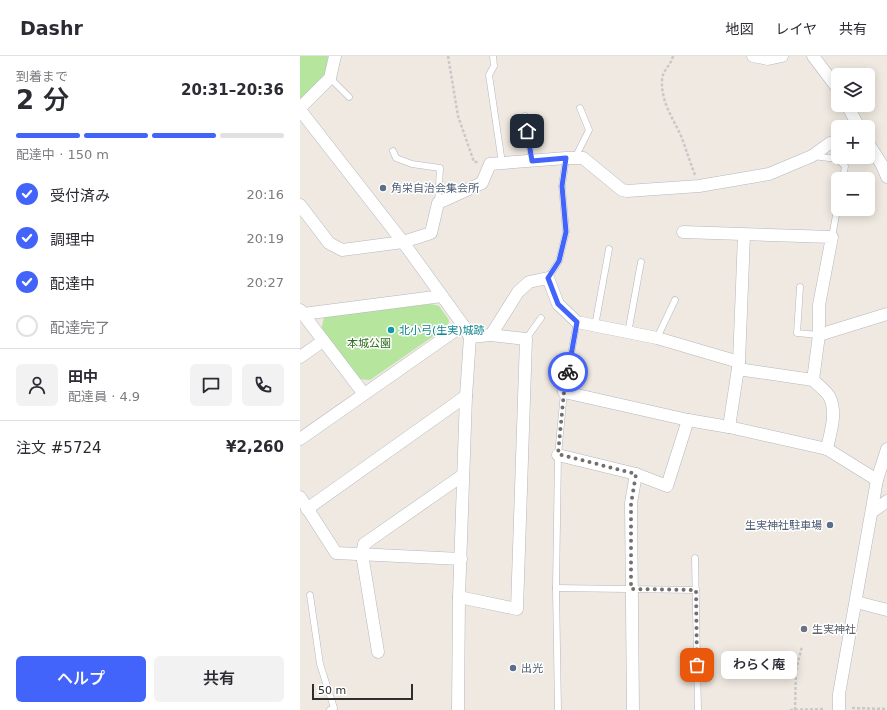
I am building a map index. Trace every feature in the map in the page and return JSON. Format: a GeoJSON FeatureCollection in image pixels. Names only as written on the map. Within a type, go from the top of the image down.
{"type":"FeatureCollection","features":[{"type":"Feature","properties":{"kind":"street"},"geometry":{"type":"LineString","coordinates":[[335,56],[330,78],[300,109],[403,242],[464,325],[470,336],[463,475],[458,710]]}},
{"type":"Feature","properties":{"kind":"street"},"geometry":{"type":"LineString","coordinates":[[753,56],[768,59],[782,56]]}},
{"type":"Feature","properties":{"kind":"street"},"geometry":{"type":"LineString","coordinates":[[813,56],[831,80]]}},
{"type":"Feature","properties":{"kind":"street"},"geometry":{"type":"LineString","coordinates":[[300,205],[329,243],[342,250],[403,242],[431,233],[438,203],[482,183],[496,164],[582,158],[622,190],[627,191],[699,186],[769,174],[812,156],[831,143]]}},
{"type":"Feature","properties":{"kind":"street"},"geometry":{"type":"LineString","coordinates":[[875,154],[887,177]]}},
{"type":"Feature","properties":{"kind":"street"},"geometry":{"type":"LineString","coordinates":[[684,232],[832,237],[819,306],[819,335],[813,380]]}},
{"type":"Feature","properties":{"kind":"street"},"geometry":{"type":"LineString","coordinates":[[729,427],[738,365],[744,235]]}},
{"type":"Feature","properties":{"kind":"street"},"geometry":{"type":"LineString","coordinates":[[491,335],[518,292],[529,282],[548,278],[558,304],[577,322],[657,338],[738,365],[813,380],[829,395],[831,403],[833,415],[827,449]]}},
{"type":"Feature","properties":{"kind":"street"},"geometry":{"type":"LineString","coordinates":[[301,312],[442,296]]}},
{"type":"Feature","properties":{"kind":"street"},"geometry":{"type":"LineString","coordinates":[[301,312],[364,394]]}},
{"type":"Feature","properties":{"kind":"street"},"geometry":{"type":"LineString","coordinates":[[819,335],[887,314]]}},
{"type":"Feature","properties":{"kind":"street"},"geometry":{"type":"LineString","coordinates":[[300,440],[464,325]]}},
{"type":"Feature","properties":{"kind":"street"},"geometry":{"type":"LineString","coordinates":[[460,597],[517,609],[526,339],[491,335],[470,336]]}},
{"type":"Feature","properties":{"kind":"street"},"geometry":{"type":"LineString","coordinates":[[300,357],[323,341]]}},
{"type":"Feature","properties":{"kind":"street"},"geometry":{"type":"LineString","coordinates":[[564,392],[827,449],[877,480]]}},
{"type":"Feature","properties":{"kind":"street"},"geometry":{"type":"LineString","coordinates":[[307,509],[466,396]]}},
{"type":"Feature","properties":{"kind":"street"},"geometry":{"type":"LineString","coordinates":[[558,454],[636,474],[667,486],[688,420]]}},
{"type":"Feature","properties":{"kind":"street"},"geometry":{"type":"LineString","coordinates":[[839,710],[839,694],[877,480],[887,449]]}},
{"type":"Feature","properties":{"kind":"street"},"geometry":{"type":"LineString","coordinates":[[633,710],[631,504],[636,474]]}},
{"type":"Feature","properties":{"kind":"street"},"geometry":{"type":"LineString","coordinates":[[378,652],[362,554],[364,544],[463,475]]}},
{"type":"Feature","properties":{"kind":"street"},"geometry":{"type":"LineString","coordinates":[[300,497],[336,553],[461,559]]}},
{"type":"Feature","properties":{"kind":"street"},"geometry":{"type":"LineString","coordinates":[[872,512],[887,501]]}},
{"type":"Feature","properties":{"kind":"street"},"geometry":{"type":"LineString","coordinates":[[856,602],[887,610]]}},
{"type":"Feature","properties":{"kind":"lane"},"geometry":{"type":"LineString","coordinates":[[493,56],[494,66],[489,75],[496,164]]}},
{"type":"Feature","properties":{"kind":"lane"},"geometry":{"type":"LineString","coordinates":[[330,78],[349,97]]}},
{"type":"Feature","properties":{"kind":"lane"},"geometry":{"type":"LineString","coordinates":[[548,278],[559,261],[566,232],[562,186],[571,158],[589,130],[580,108]]}},
{"type":"Feature","properties":{"kind":"lane"},"geometry":{"type":"LineString","coordinates":[[525,116],[532,161]]}},
{"type":"Feature","properties":{"kind":"lane"},"geometry":{"type":"LineString","coordinates":[[393,151],[396,158],[412,164],[440,168],[438,203]]}},
{"type":"Feature","properties":{"kind":"lane"},"geometry":{"type":"LineString","coordinates":[[812,156],[837,159],[845,166],[844,172]]}},
{"type":"Feature","properties":{"kind":"lane"},"geometry":{"type":"LineString","coordinates":[[832,237],[836,216]]}},
{"type":"Feature","properties":{"kind":"lane"},"geometry":{"type":"LineString","coordinates":[[595,326],[609,249]]}},
{"type":"Feature","properties":{"kind":"lane"},"geometry":{"type":"LineString","coordinates":[[628,333],[641,262]]}},
{"type":"Feature","properties":{"kind":"lane"},"geometry":{"type":"LineString","coordinates":[[800,287],[797,333],[819,335]]}},
{"type":"Feature","properties":{"kind":"lane"},"geometry":{"type":"LineString","coordinates":[[657,338],[675,300]]}},
{"type":"Feature","properties":{"kind":"lane"},"geometry":{"type":"LineString","coordinates":[[526,339],[541,318]]}},
{"type":"Feature","properties":{"kind":"lane"},"geometry":{"type":"LineString","coordinates":[[558,710],[556,588],[558,454],[564,392],[577,322]]}},
{"type":"Feature","properties":{"kind":"lane"},"geometry":{"type":"LineString","coordinates":[[695,558],[698,710]]}},
{"type":"Feature","properties":{"kind":"lane"},"geometry":{"type":"LineString","coordinates":[[556,588],[696,590]]}},
{"type":"Feature","properties":{"kind":"lane"},"geometry":{"type":"LineString","coordinates":[[310,595],[320,664],[334,708],[330,710]]}},
{"type":"Feature","properties":{"kind":"path"},"geometry":{"type":"LineString","coordinates":[[448,56],[458,116],[474,162],[496,164]]}},
{"type":"Feature","properties":{"kind":"path"},"geometry":{"type":"LineString","coordinates":[[673,56],[672,62],[663,73],[662,80],[664,99],[680,135],[699,186]]}},
{"type":"Feature","properties":{"kind":"path"},"geometry":{"type":"LineString","coordinates":[[795,710],[796,671],[802,646]]}},
{"type":"Feature","properties":{"kind":"path"},"geometry":{"type":"LineString","coordinates":[[852,708],[887,709]]}},
{"type":"Feature","properties":{"kind":"path"},"geometry":{"type":"LineString","coordinates":[[790,710],[824,710]]}},
{"type":"Feature","properties":{"kind":"green space"},"geometry":{"type":"Polygon","coordinates":[[[300,56],[328,56],[326,74],[300,99],[300,56]]]}},
{"type":"Feature","properties":{"kind":"green space","name":"本城公園"},"geometry":{"type":"Polygon","coordinates":[[[431,304],[439,306],[449,320],[448,326],[370,380],[358,379],[321,331],[324,317],[431,304]]]}},
{"type":"Feature","properties":{"kind":"way so far"},"geometry":{"type":"LineString","coordinates":[[568,372],[564,392],[558,454],[636,474],[631,504],[631,589],[696,590],[697,665]]}},
{"type":"Feature","properties":{"kind":"place","name":"角栄自治会集会所"},"geometry":{"type":"Point","coordinates":[383,188]}},
{"type":"Feature","properties":{"kind":"place","name":"北小弓(生実)城跡"},"geometry":{"type":"Point","coordinates":[391,330]}},
{"type":"Feature","properties":{"kind":"place","name":"生実神社駐車場"},"geometry":{"type":"Point","coordinates":[830,525]}},
{"type":"Feature","properties":{"kind":"place","name":"生実神社"},"geometry":{"type":"Point","coordinates":[804,629]}},
{"type":"Feature","properties":{"kind":"place","name":"わらく庵"},"geometry":{"type":"Point","coordinates":[697,665]}},
{"type":"Feature","properties":{"kind":"place","name":"出光"},"geometry":{"type":"Point","coordinates":[513,668]}},
{"type":"Feature","properties":{"kind":"route"},"geometry":{"type":"LineString","coordinates":[[527,131],[532,161],[566,158],[562,186],[566,232],[559,261],[548,278],[558,304],[577,322],[568,372]]}}]}
